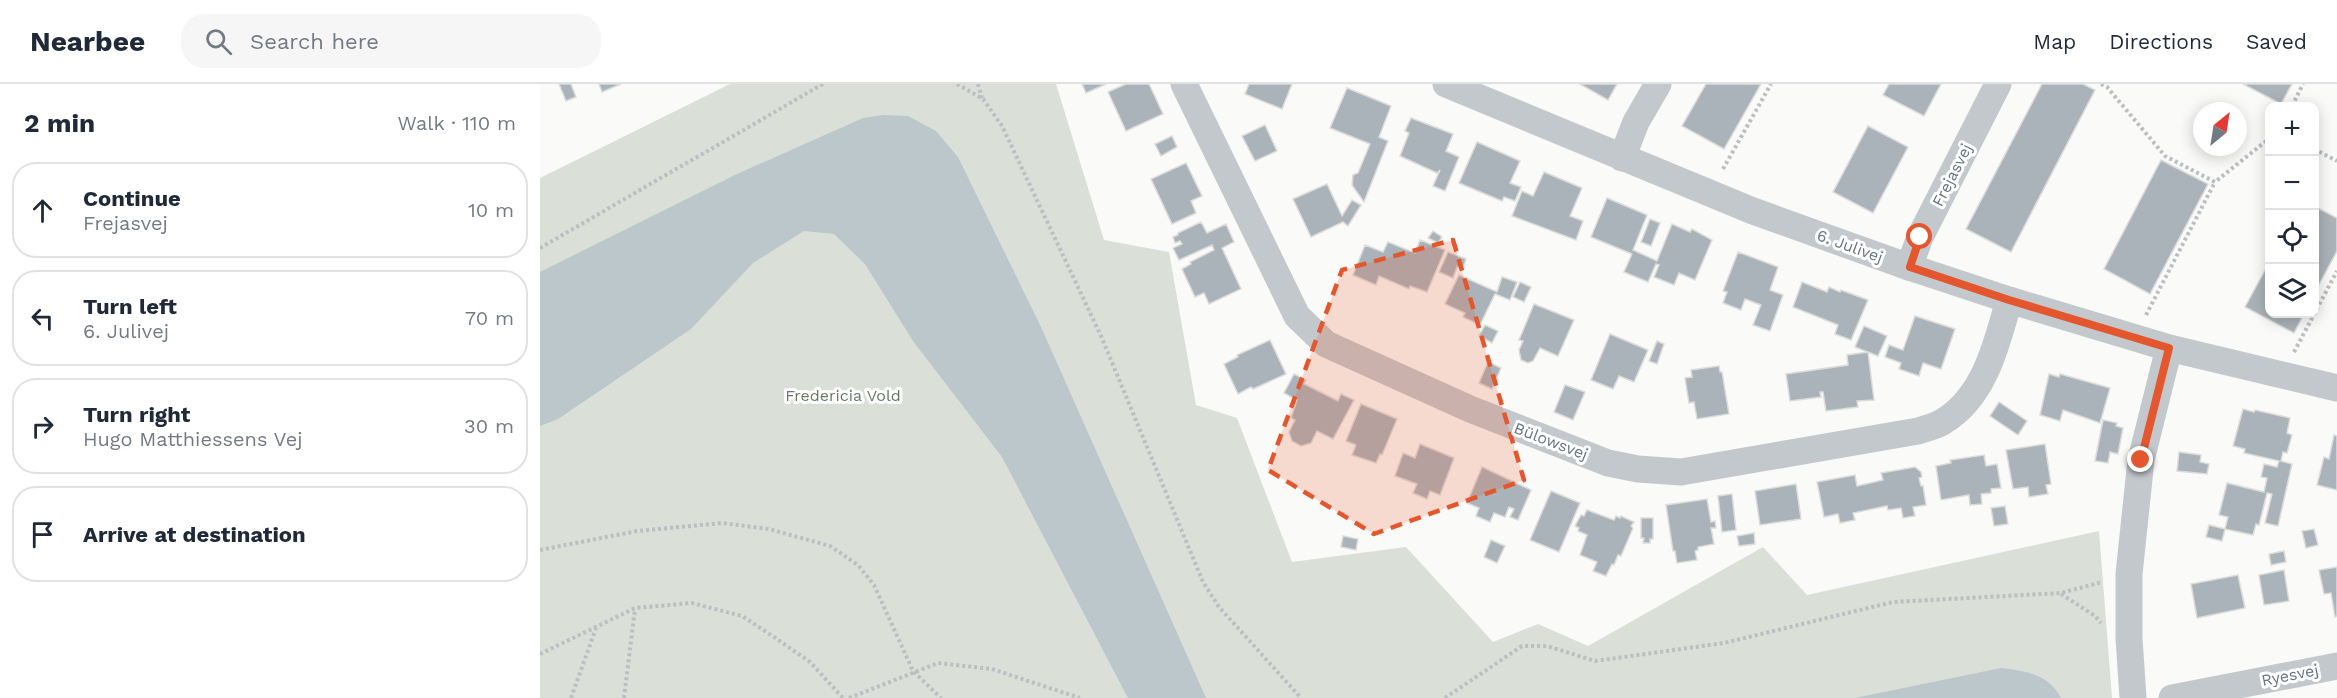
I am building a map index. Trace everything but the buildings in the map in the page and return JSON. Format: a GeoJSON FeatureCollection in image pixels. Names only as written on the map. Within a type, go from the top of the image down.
{"type":"FeatureCollection","features":[{"type":"Feature","properties":{"kind":"street","name":"Bülowsvej"},"geometry":{"type":"LineString","coordinates":[[1184,84],[1297,316],[1326,344],[1470,409],[1608,463],[1638,470],[1681,472],[1918,431],[1944,421],[1968,399],[1987,369],[2009,300]]}},
{"type":"Feature","properties":{"kind":"street","name":"6. Julivej"},"geometry":{"type":"LineString","coordinates":[[1446,84],[1709,194],[1910,267],[2009,300],[2169,348],[2337,388]]}},
{"type":"Feature","properties":{"kind":"street"},"geometry":{"type":"LineString","coordinates":[[1622,158],[1636,122],[1658,84]]}},
{"type":"Feature","properties":{"kind":"street","name":"Frejasvej"},"geometry":{"type":"LineString","coordinates":[[1910,267],[1920,237],[1998,84]]}},
{"type":"Feature","properties":{"kind":"street"},"geometry":{"type":"LineString","coordinates":[[2133,698],[2129,638],[2130,574],[2141,460],[2169,348]]}},
{"type":"Feature","properties":{"kind":"street","name":"Ryesvej"},"geometry":{"type":"LineString","coordinates":[[2172,698],[2337,666]]}},
{"type":"Feature","properties":{"kind":"path"},"geometry":{"type":"LineString","coordinates":[[540,248],[822,84]]}},
{"type":"Feature","properties":{"kind":"path"},"geometry":{"type":"LineString","coordinates":[[957,84],[982,99]]}},
{"type":"Feature","properties":{"kind":"path"},"geometry":{"type":"LineString","coordinates":[[978,84],[982,99],[1002,126],[1101,336],[1203,582],[1219,607],[1301,698]]}},
{"type":"Feature","properties":{"kind":"path"},"geometry":{"type":"LineString","coordinates":[[1709,194],[1771,84]]}},
{"type":"Feature","properties":{"kind":"path"},"geometry":{"type":"LineString","coordinates":[[2101,84],[2107,87],[2165,156],[2215,182]]}},
{"type":"Feature","properties":{"kind":"path"},"geometry":{"type":"LineString","coordinates":[[2294,102],[2303,84]]}},
{"type":"Feature","properties":{"kind":"path"},"geometry":{"type":"LineString","coordinates":[[2134,337],[2215,182],[2265,142]]}},
{"type":"Feature","properties":{"kind":"path"},"geometry":{"type":"LineString","coordinates":[[2319,152],[2337,161]]}},
{"type":"Feature","properties":{"kind":"path"},"geometry":{"type":"LineString","coordinates":[[2282,375],[2337,270]]}},
{"type":"Feature","properties":{"kind":"path"},"geometry":{"type":"LineString","coordinates":[[540,550],[637,531],[722,523],[769,529],[830,546],[858,565],[874,585],[913,671],[941,698]]}},
{"type":"Feature","properties":{"kind":"path"},"geometry":{"type":"LineString","coordinates":[[1445,698],[1522,646],[1547,646],[1594,662],[1724,643],[1893,602],[2061,593],[2130,574]]}},
{"type":"Feature","properties":{"kind":"path"},"geometry":{"type":"LineString","coordinates":[[2061,593],[2095,616],[2112,637],[2129,638]]}},
{"type":"Feature","properties":{"kind":"path"},"geometry":{"type":"LineString","coordinates":[[540,654],[635,609],[692,603],[742,616],[810,662],[843,698]]}},
{"type":"Feature","properties":{"kind":"path"},"geometry":{"type":"LineString","coordinates":[[624,698],[635,609]]}},
{"type":"Feature","properties":{"kind":"path"},"geometry":{"type":"LineString","coordinates":[[571,698],[596,627]]}},
{"type":"Feature","properties":{"kind":"path"},"geometry":{"type":"LineString","coordinates":[[849,698],[938,663],[992,669],[1080,698]]}},
{"type":"Feature","properties":{"kind":"highlighted area"},"geometry":{"type":"Polygon","coordinates":[[[1453,240],[1524,480],[1374,534],[1268,470],[1342,270],[1453,240]]]}},
{"type":"Feature","properties":{"kind":"green space","name":"Fredericia Vold"},"geometry":{"type":"Polygon","coordinates":[[[730,84],[1056,84],[1104,240],[1169,252],[1196,405],[1237,418],[1292,562],[1406,547],[1493,642],[1538,624],[1588,646],[1763,547],[1807,595],[2099,531],[2112,698],[540,698],[540,178],[730,84]]]}},
{"type":"Feature","properties":{"kind":"shaded area"},"geometry":{"type":"Polygon","coordinates":[[[883,115],[908,116],[936,131],[958,157],[1041,327],[1206,698],[1128,698],[1002,457],[913,341],[865,264],[834,234],[804,231],[753,263],[691,329],[558,419],[540,426],[540,272],[737,174],[863,118],[883,115]]]}},
{"type":"Feature","properties":{"kind":"shaded area"},"geometry":{"type":"Polygon","coordinates":[[[2001,668],[2036,675],[2050,684],[2061,698],[1855,698],[2001,668]]]}},
{"type":"Feature","properties":{"kind":"route"},"geometry":{"type":"LineString","coordinates":[[1920,237],[1910,267],[2009,300],[2169,348],[2141,460]]}}]}
